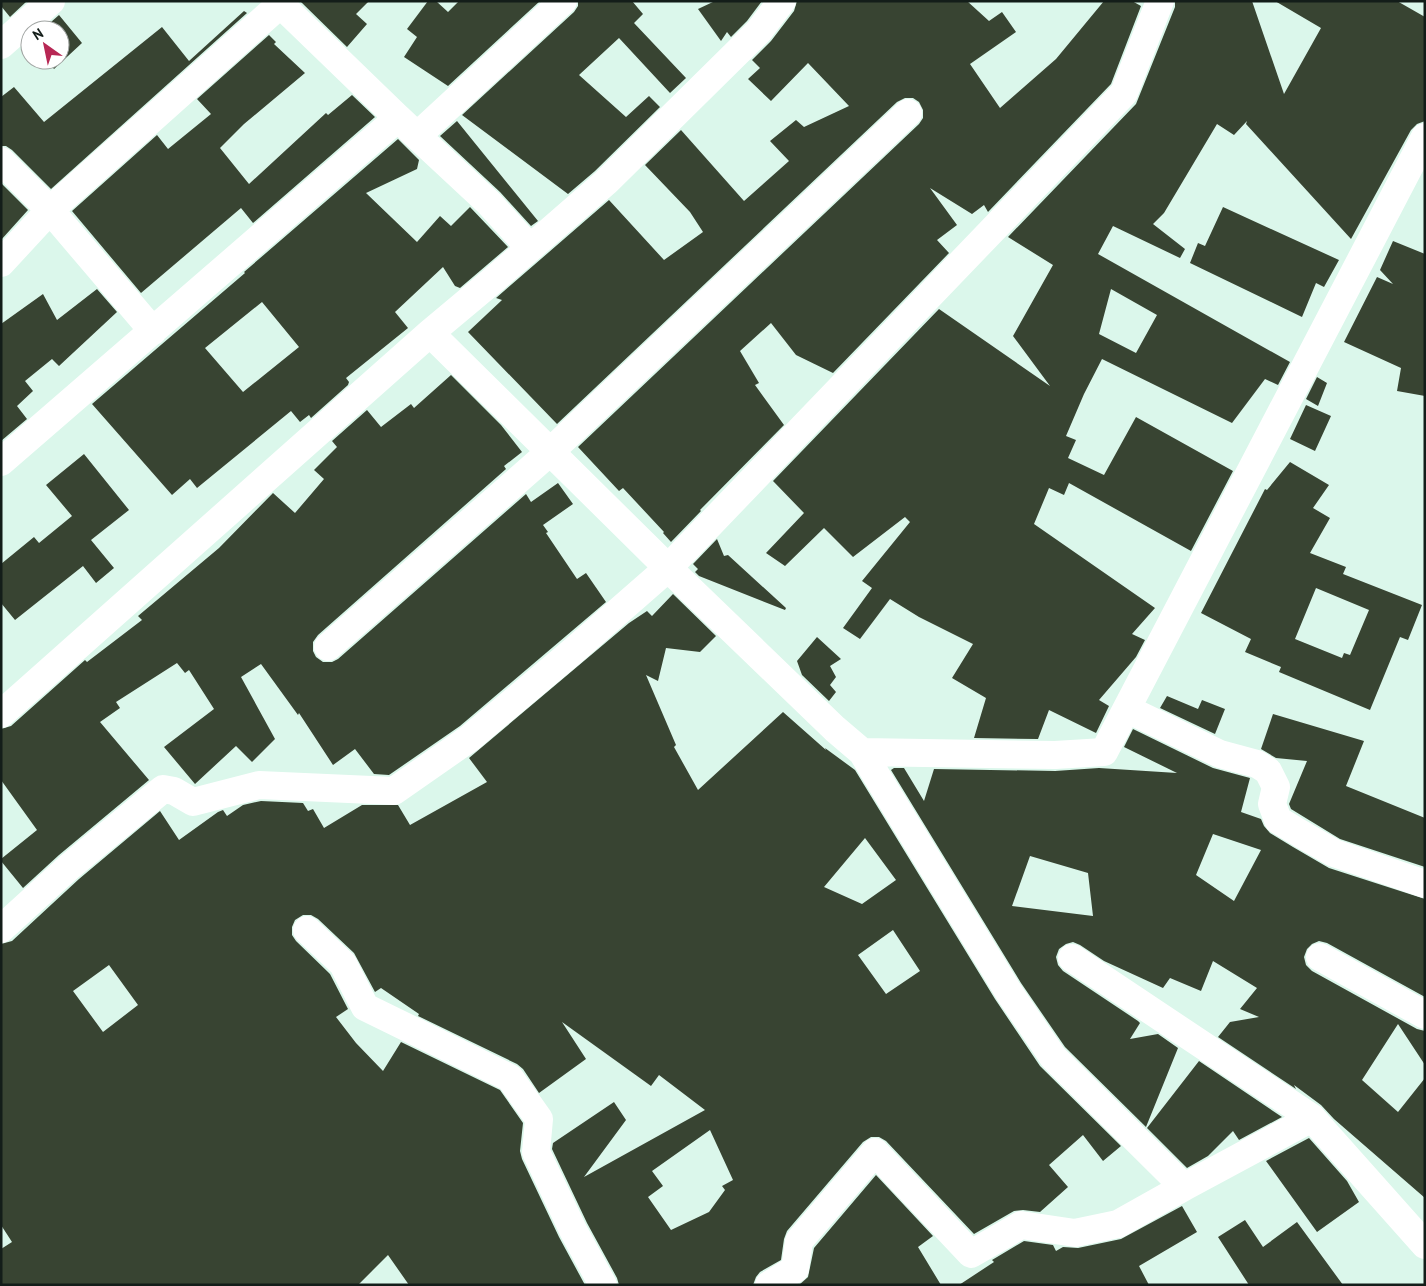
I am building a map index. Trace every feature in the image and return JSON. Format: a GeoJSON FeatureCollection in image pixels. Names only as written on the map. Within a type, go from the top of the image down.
{"type":"FeatureCollection","features":[{"type":"Feature","properties":{"kind":"street"},"geometry":{"type":"LineString","coordinates":[[1,45],[52,1]]}},
{"type":"Feature","properties":{"kind":"street"},"geometry":{"type":"LineString","coordinates":[[1,462],[153,331],[563,1]]}},
{"type":"Feature","properties":{"kind":"street"},"geometry":{"type":"LineString","coordinates":[[1,714],[430,333],[606,182],[759,31],[782,1]]}},
{"type":"Feature","properties":{"kind":"street"},"geometry":{"type":"LineString","coordinates":[[1,929],[70,867],[163,790],[174,791],[193,802],[259,785],[394,792],[470,738],[668,568],[1124,92],[1160,1]]}},
{"type":"Feature","properties":{"kind":"street"},"geometry":{"type":"LineString","coordinates":[[1,263],[50,210],[280,2],[407,127],[489,204],[530,248]]}},
{"type":"Feature","properties":{"kind":"street"},"geometry":{"type":"LineString","coordinates":[[328,647],[551,451],[908,113]]}},
{"type":"Feature","properties":{"kind":"street"},"geometry":{"type":"LineString","coordinates":[[862,752],[1055,755],[1104,752],[1425,137]]}},
{"type":"Feature","properties":{"kind":"street"},"geometry":{"type":"LineString","coordinates":[[1,161],[50,210],[153,331]]}},
{"type":"Feature","properties":{"kind":"street"},"geometry":{"type":"LineString","coordinates":[[430,333],[668,568],[835,729],[862,752],[1008,991],[1054,1057],[1184,1187]]}},
{"type":"Feature","properties":{"kind":"street"},"geometry":{"type":"LineString","coordinates":[[1127,708],[1220,754],[1257,764],[1268,771],[1276,787],[1272,804],[1278,820],[1300,834],[1334,853],[1425,884]]}},
{"type":"Feature","properties":{"kind":"street"},"geometry":{"type":"LineString","coordinates":[[307,930],[342,964],[365,1007],[510,1078],[539,1119],[536,1152],[573,1230],[603,1285]]}},
{"type":"Feature","properties":{"kind":"street"},"geometry":{"type":"LineString","coordinates":[[1320,957],[1425,1015]]}},
{"type":"Feature","properties":{"kind":"street"},"geometry":{"type":"LineString","coordinates":[[1072,958],[1312,1118],[1425,1245]]}},
{"type":"Feature","properties":{"kind":"street"},"geometry":{"type":"LineString","coordinates":[[769,1285],[795,1269],[799,1241],[874,1152],[971,1254],[1020,1225],[1075,1233],[1118,1224],[1312,1118]]}},
{"type":"Feature","properties":{"kind":"building"},"geometry":{"type":"Polygon","coordinates":[[[1,1],[27,1],[10,17],[1,6],[1,1]]]}},
{"type":"Feature","properties":{"kind":"building"},"geometry":{"type":"Polygon","coordinates":[[[300,1],[369,1],[356,14],[367,24],[347,47],[300,1]]]}},
{"type":"Feature","properties":{"kind":"building"},"geometry":{"type":"Polygon","coordinates":[[[428,1],[436,1],[448,12],[459,1],[540,1],[448,86],[404,57],[417,37],[407,29],[428,1]]]}},
{"type":"Feature","properties":{"kind":"building"},"geometry":{"type":"Polygon","coordinates":[[[578,1],[632,1],[643,14],[634,23],[686,78],[670,93],[619,38],[579,75],[626,117],[649,96],[660,107],[595,171],[568,194],[462,115],[574,12],[578,6],[578,1]]]}},
{"type":"Feature","properties":{"kind":"building"},"geometry":{"type":"Polygon","coordinates":[[[715,1],[762,1],[747,21],[731,37],[727,32],[721,41],[698,9],[715,1]]]}},
{"type":"Feature","properties":{"kind":"building"},"geometry":{"type":"Polygon","coordinates":[[[797,1],[967,1],[989,21],[1002,12],[1016,32],[970,64],[1000,108],[1056,59],[1104,1],[1132,1],[1141,6],[1111,84],[988,212],[984,205],[972,214],[930,188],[957,225],[937,240],[949,253],[833,373],[796,355],[771,323],[740,351],[759,383],[755,385],[784,425],[671,542],[623,488],[619,491],[578,447],[919,124],[923,118],[923,110],[919,102],[913,98],[905,98],[897,102],[557,424],[468,332],[502,300],[496,298],[609,200],[664,260],[703,232],[690,212],[645,165],[681,130],[744,201],[789,161],[770,141],[796,120],[804,127],[849,106],[808,63],[771,101],[748,79],[760,68],[752,60],[771,41],[794,11],[797,1]]]}},
{"type":"Feature","properties":{"kind":"building"},"geometry":{"type":"Polygon","coordinates":[[[1175,1],[1252,1],[1284,94],[1321,28],[1275,1],[1397,1],[1425,17],[1425,121],[1417,124],[1411,130],[1351,239],[1246,124],[1247,121],[1234,135],[1217,124],[1164,213],[1153,224],[1185,249],[1180,258],[1113,226],[1098,254],[1290,362],[1278,385],[1265,379],[1232,423],[1102,359],[1066,436],[1076,440],[1068,458],[1104,475],[1136,417],[1233,471],[1191,551],[1069,483],[1064,495],[1049,488],[1034,524],[1155,608],[1132,634],[1145,640],[1136,657],[1099,700],[1109,706],[1096,733],[1049,710],[1038,739],[974,738],[986,698],[952,678],[973,644],[919,617],[890,599],[860,639],[843,628],[872,588],[862,581],[910,522],[905,517],[853,557],[824,528],[785,566],[766,553],[804,513],[773,481],[939,309],[1050,386],[1013,336],[1053,265],[1008,237],[1136,104],[1175,7],[1175,1]],[[1111,289],[1099,334],[1136,353],[1157,315],[1111,289]]]}},
{"type":"Feature","properties":{"kind":"building"},"geometry":{"type":"Polygon","coordinates":[[[244,11],[247,13],[51,189],[12,150],[6,146],[1,146],[1,97],[14,87],[44,122],[162,27],[189,61],[244,11]]]}},
{"type":"Feature","properties":{"kind":"building"},"geometry":{"type":"Polygon","coordinates":[[[59,15],[63,20],[53,20],[59,15]]]}},
{"type":"Feature","properties":{"kind":"building"},"geometry":{"type":"Polygon","coordinates":[[[70,28],[82,43],[70,54],[70,28]]]}},
{"type":"Feature","properties":{"kind":"building"},"geometry":{"type":"Polygon","coordinates":[[[269,35],[276,42],[274,44],[305,73],[244,124],[220,148],[249,184],[326,113],[328,115],[352,95],[375,117],[253,223],[241,208],[141,293],[72,211],[157,135],[168,149],[211,114],[197,99],[269,35]]]}},
{"type":"Feature","properties":{"kind":"building"},"geometry":{"type":"Polygon","coordinates":[[[457,121],[538,221],[531,226],[500,192],[440,136],[457,121]]]}},
{"type":"Feature","properties":{"kind":"building"},"geometry":{"type":"Polygon","coordinates":[[[398,139],[419,160],[417,169],[366,193],[417,242],[440,216],[451,226],[470,207],[508,247],[460,288],[455,286],[443,267],[395,312],[408,328],[346,378],[349,382],[348,385],[311,418],[309,415],[300,422],[291,411],[197,488],[190,479],[172,495],[92,404],[398,139]],[[262,302],[205,348],[243,392],[299,347],[262,302]]]}},
{"type":"Feature","properties":{"kind":"building"},"geometry":{"type":"Polygon","coordinates":[[[1,183],[28,210],[1,240],[1,183]]]}},
{"type":"Feature","properties":{"kind":"building"},"geometry":{"type":"Polygon","coordinates":[[[1223,207],[1339,260],[1324,287],[1316,283],[1302,317],[1190,263],[1198,243],[1205,246],[1223,207]]]}},
{"type":"Feature","properties":{"kind":"building"},"geometry":{"type":"Polygon","coordinates":[[[1393,241],[1425,254],[1425,396],[1397,391],[1401,368],[1344,342],[1377,277],[1393,284],[1380,270],[1393,241]]]}},
{"type":"Feature","properties":{"kind":"building"},"geometry":{"type":"Polygon","coordinates":[[[97,289],[117,312],[59,366],[52,359],[25,381],[33,391],[17,406],[27,419],[1,441],[1,324],[43,294],[57,320],[97,289]]]}},
{"type":"Feature","properties":{"kind":"building"},"geometry":{"type":"Polygon","coordinates":[[[451,375],[501,425],[522,452],[504,466],[506,469],[318,635],[313,642],[313,651],[316,657],[323,662],[332,662],[338,659],[526,494],[531,502],[558,483],[573,504],[543,525],[548,532],[546,533],[577,579],[586,573],[606,602],[460,726],[389,775],[374,774],[355,749],[333,765],[299,713],[298,715],[261,664],[241,677],[275,739],[252,762],[236,746],[195,784],[164,747],[214,709],[189,670],[185,673],[177,663],[116,702],[120,708],[100,722],[149,780],[59,855],[23,888],[1,859],[37,830],[1,780],[1,729],[11,726],[85,660],[87,662],[142,620],[138,616],[219,548],[273,493],[295,513],[324,479],[314,470],[337,447],[332,441],[367,410],[381,427],[411,404],[414,408],[451,375]]]}},
{"type":"Feature","properties":{"kind":"building"},"geometry":{"type":"Polygon","coordinates":[[[1317,377],[1327,383],[1318,406],[1306,399],[1317,377]]]}},
{"type":"Feature","properties":{"kind":"building"},"geometry":{"type":"Polygon","coordinates":[[[1306,405],[1331,416],[1315,451],[1290,439],[1306,405]]]}},
{"type":"Feature","properties":{"kind":"building"},"geometry":{"type":"Polygon","coordinates":[[[84,454],[129,510],[91,540],[114,568],[96,583],[83,566],[15,620],[1,603],[1,564],[34,537],[39,543],[72,516],[46,485],[84,454]]]}},
{"type":"Feature","properties":{"kind":"building"},"geometry":{"type":"Polygon","coordinates":[[[1290,462],[1329,485],[1313,508],[1330,518],[1310,553],[1346,567],[1343,574],[1422,605],[1408,640],[1400,637],[1370,710],[1279,672],[1281,667],[1245,652],[1251,639],[1201,613],[1265,489],[1267,490],[1290,462]],[[1316,588],[1295,639],[1342,658],[1344,653],[1350,655],[1369,610],[1316,588]]]}},
{"type":"Feature","properties":{"kind":"building"},"geometry":{"type":"Polygon","coordinates":[[[717,539],[724,556],[728,555],[786,608],[785,610],[699,576],[695,572],[698,569],[693,564],[717,539]]]}},
{"type":"Feature","properties":{"kind":"building"},"geometry":{"type":"Polygon","coordinates":[[[673,594],[716,636],[700,652],[666,648],[658,681],[646,675],[676,745],[674,747],[698,790],[783,712],[826,750],[825,748],[855,770],[995,999],[1040,1066],[1121,1146],[1103,1161],[1083,1135],[1049,1165],[1068,1187],[1040,1212],[1014,1211],[974,1234],[886,1141],[879,1137],[871,1137],[863,1142],[787,1231],[781,1260],[760,1272],[753,1285],[619,1285],[552,1149],[553,1143],[614,1102],[626,1120],[584,1177],[705,1110],[659,1075],[651,1086],[562,1022],[586,1059],[539,1093],[523,1069],[517,1064],[418,1016],[419,1014],[381,988],[375,992],[354,953],[318,919],[311,915],[303,915],[295,920],[292,927],[292,935],[330,974],[348,1009],[336,1017],[356,1043],[383,1071],[401,1042],[500,1090],[523,1123],[520,1151],[522,1159],[559,1237],[585,1285],[409,1285],[388,1255],[358,1285],[1,1285],[1,1249],[12,1242],[1,1225],[1,944],[12,941],[79,879],[160,811],[179,840],[218,812],[223,810],[227,816],[243,805],[261,801],[303,803],[308,811],[313,809],[324,828],[362,805],[398,805],[410,825],[487,782],[469,758],[629,623],[647,611],[652,616],[673,594]],[[865,838],[824,887],[862,904],[896,880],[865,838]],[[893,930],[858,955],[886,994],[920,971],[893,930]],[[109,965],[73,991],[103,1032],[138,1005],[109,965]],[[710,1130],[652,1171],[663,1186],[648,1197],[671,1230],[709,1212],[725,1190],[722,1186],[733,1180],[710,1130]]]}},
{"type":"Feature","properties":{"kind":"building"},"geometry":{"type":"Polygon","coordinates":[[[817,637],[841,659],[830,666],[836,677],[830,685],[836,692],[829,701],[802,675],[797,661],[817,637]]]}},
{"type":"Feature","properties":{"kind":"building"},"geometry":{"type":"Polygon","coordinates":[[[1167,696],[1198,709],[1202,700],[1225,709],[1215,734],[1160,708],[1167,696]]]}},
{"type":"Feature","properties":{"kind":"building"},"geometry":{"type":"Polygon","coordinates":[[[1273,714],[1364,741],[1346,786],[1425,818],[1425,867],[1340,839],[1291,809],[1289,804],[1307,761],[1276,758],[1261,749],[1273,714]]]}},
{"type":"Feature","properties":{"kind":"building"},"geometry":{"type":"Polygon","coordinates":[[[1133,729],[1213,768],[1250,778],[1241,812],[1261,819],[1270,833],[1329,868],[1425,899],[1425,997],[1327,943],[1319,941],[1312,944],[1307,949],[1304,957],[1306,965],[1312,971],[1417,1029],[1425,1031],[1425,1065],[1398,1024],[1362,1080],[1398,1112],[1425,1078],[1425,1198],[1334,1119],[1321,1105],[1294,1085],[1296,1089],[1218,1037],[1230,1022],[1259,1017],[1240,1009],[1257,988],[1213,961],[1201,991],[1170,978],[1163,988],[1104,961],[1080,945],[1073,942],[1066,944],[1059,949],[1056,957],[1058,965],[1063,971],[1140,1023],[1130,1039],[1158,1034],[1178,1048],[1146,1127],[1065,1047],[1021,983],[891,770],[894,768],[904,768],[924,801],[934,769],[1055,771],[1099,768],[1177,773],[1124,747],[1133,729]],[[1213,834],[1196,875],[1234,901],[1261,850],[1213,834]],[[1030,856],[1012,906],[1093,916],[1088,873],[1030,856]]]}},
{"type":"Feature","properties":{"kind":"building"},"geometry":{"type":"Polygon","coordinates":[[[1199,1061],[1282,1117],[1239,1140],[1233,1131],[1208,1156],[1187,1168],[1147,1128],[1199,1061]]]}},
{"type":"Feature","properties":{"kind":"building"},"geometry":{"type":"Polygon","coordinates":[[[1309,1138],[1347,1181],[1359,1202],[1317,1232],[1266,1161],[1309,1138]]]}},
{"type":"Feature","properties":{"kind":"building"},"geometry":{"type":"Polygon","coordinates":[[[876,1175],[933,1236],[918,1247],[941,1285],[799,1285],[808,1277],[814,1248],[876,1175]]]}},
{"type":"Feature","properties":{"kind":"building"},"geometry":{"type":"Polygon","coordinates":[[[1182,1206],[1197,1232],[1139,1266],[1149,1285],[959,1285],[994,1262],[992,1260],[1024,1241],[1053,1245],[1056,1251],[1063,1247],[1078,1248],[1121,1239],[1182,1206]]]}},
{"type":"Feature","properties":{"kind":"building"},"geometry":{"type":"Polygon","coordinates":[[[1245,1220],[1263,1247],[1297,1222],[1343,1285],[1249,1285],[1218,1237],[1245,1220]]]}}]}
